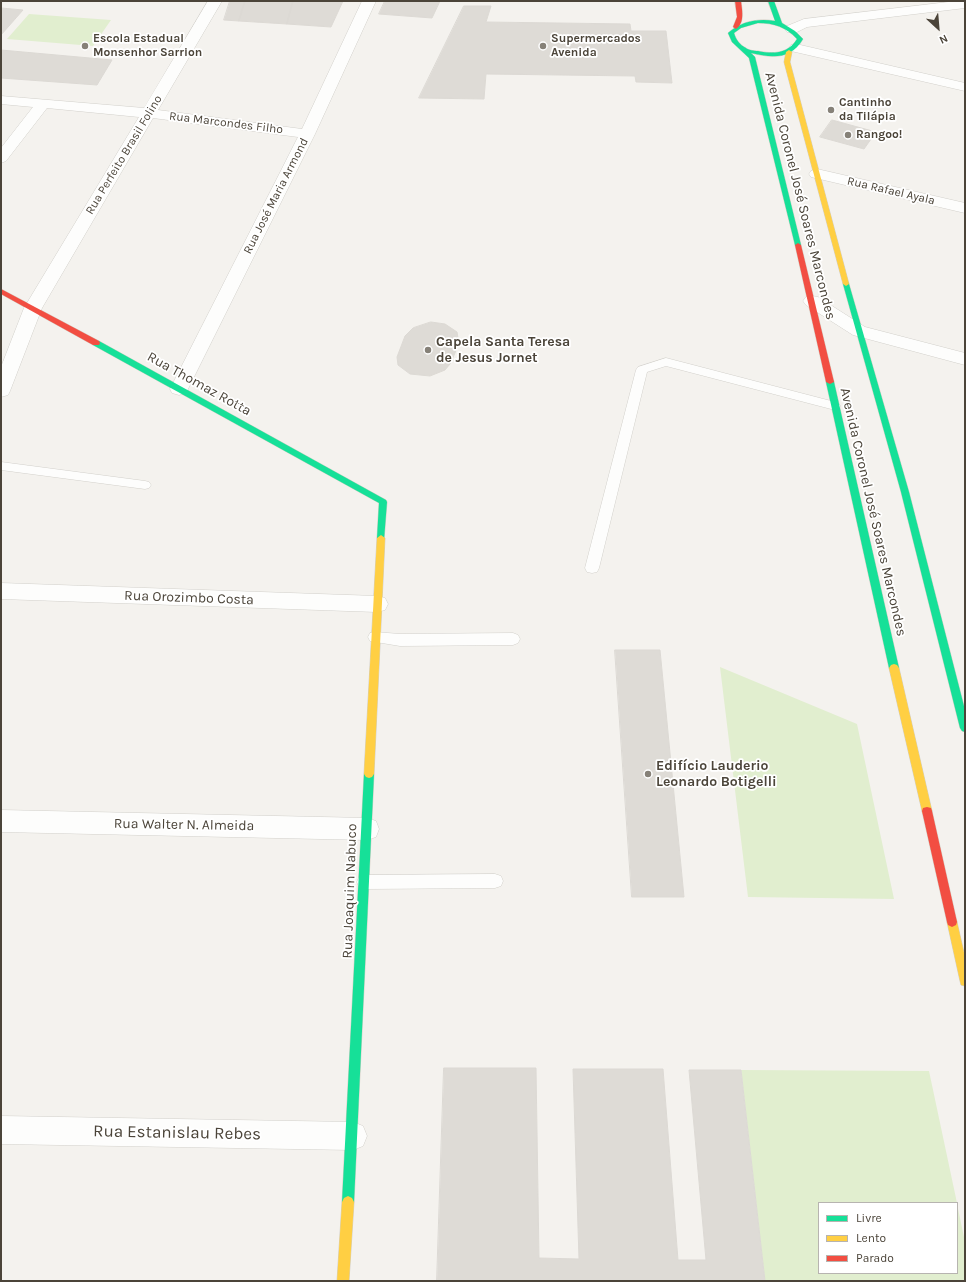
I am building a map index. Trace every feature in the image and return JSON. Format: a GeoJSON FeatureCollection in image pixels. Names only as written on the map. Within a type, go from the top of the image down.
{"type":"FeatureCollection","features":[{"type":"Feature","properties":{"kind":"main road"},"geometry":{"type":"LineString","coordinates":[[738,1],[740,17],[736,27],[731,33],[732,39],[737,46],[748,51],[761,54],[776,54],[792,50]]}},
{"type":"Feature","properties":{"kind":"main road"},"geometry":{"type":"LineString","coordinates":[[771,1],[779,24]]}},
{"type":"Feature","properties":{"kind":"main road"},"geometry":{"type":"LineString","coordinates":[[736,27],[755,21],[779,24],[792,29]]}},
{"type":"Feature","properties":{"kind":"main road","name":"Avenida Coronel José Soares Marcondes"},"geometry":{"type":"LineString","coordinates":[[792,29],[798,33],[800,44],[792,50],[787,62],[859,331],[905,492],[965,728]]}},
{"type":"Feature","properties":{"kind":"main road","name":"Avenida Coronel José Soares Marcondes"},"geometry":{"type":"LineString","coordinates":[[748,51],[752,57],[812,301],[965,981]]}},
{"type":"Feature","properties":{"kind":"main road","name":"Rua Thomaz Rotta"},"geometry":{"type":"LineString","coordinates":[[1,291],[383,502]]}},
{"type":"Feature","properties":{"kind":"main road","name":"Rua Joaquim Nabuco"},"geometry":{"type":"LineString","coordinates":[[343,1281],[353,1136],[375,637],[383,502]]}},
{"type":"Feature","properties":{"kind":"street","name":"Rua Perfeito Brasil Folino"},"geometry":{"type":"LineString","coordinates":[[1,391],[32,308],[215,1]]}},
{"type":"Feature","properties":{"kind":"street","name":"Rua José Maria Armond"},"geometry":{"type":"LineString","coordinates":[[179,389],[307,134],[369,1]]}},
{"type":"Feature","properties":{"kind":"street"},"geometry":{"type":"LineString","coordinates":[[792,29],[804,23],[965,4]]}},
{"type":"Feature","properties":{"kind":"street"},"geometry":{"type":"LineString","coordinates":[[792,50],[965,87]]}},
{"type":"Feature","properties":{"kind":"street","name":"Rua Marcondes Filho"},"geometry":{"type":"LineString","coordinates":[[1,100],[149,113],[307,134]]}},
{"type":"Feature","properties":{"kind":"street"},"geometry":{"type":"LineString","coordinates":[[1,158],[43,104]]}},
{"type":"Feature","properties":{"kind":"street","name":"Rua Rafael Ayala"},"geometry":{"type":"LineString","coordinates":[[817,174],[965,208]]}},
{"type":"Feature","properties":{"kind":"street"},"geometry":{"type":"LineString","coordinates":[[812,301],[859,331],[965,359]]}},
{"type":"Feature","properties":{"kind":"street","name":"Rua Orozimbo Costa"},"geometry":{"type":"LineString","coordinates":[[1,591],[377,604]]}},
{"type":"Feature","properties":{"kind":"street","name":"Rua Walter N. Almeida"},"geometry":{"type":"LineString","coordinates":[[1,821],[367,829]]}},
{"type":"Feature","properties":{"kind":"street","name":"Rua Estanislau Rebes"},"geometry":{"type":"LineString","coordinates":[[1,1130],[353,1136]]}},
{"type":"Feature","properties":{"kind":"lane"},"geometry":{"type":"LineString","coordinates":[[592,568],[642,370],[666,362],[835,406]]}},
{"type":"Feature","properties":{"kind":"lane"},"geometry":{"type":"LineString","coordinates":[[1,466],[145,485]]}},
{"type":"Feature","properties":{"kind":"lane"},"geometry":{"type":"LineString","coordinates":[[375,637],[400,640],[513,639]]}},
{"type":"Feature","properties":{"kind":"lane"},"geometry":{"type":"LineString","coordinates":[[365,882],[495,881]]}},
{"type":"Feature","properties":{"kind":"green space"},"geometry":{"type":"Polygon","coordinates":[[[29,14],[111,20],[93,46],[7,39],[29,14]]]}},
{"type":"Feature","properties":{"kind":"green space"},"geometry":{"type":"Polygon","coordinates":[[[720,667],[857,724],[894,899],[748,897],[720,667]]]}},
{"type":"Feature","properties":{"kind":"green space"},"geometry":{"type":"Polygon","coordinates":[[[741,1070],[929,1071],[957,1202],[818,1202],[818,1274],[958,1274],[958,1209],[965,1242],[965,1281],[765,1281],[741,1070]]]}},
{"type":"Feature","properties":{"kind":"building"},"geometry":{"type":"Polygon","coordinates":[[[230,1],[245,1],[239,21],[224,20],[230,1]]]}},
{"type":"Feature","properties":{"kind":"building"},"geometry":{"type":"Polygon","coordinates":[[[245,1],[293,1],[287,24],[239,21],[245,1]]]}},
{"type":"Feature","properties":{"kind":"building"},"geometry":{"type":"Polygon","coordinates":[[[293,1],[343,1],[331,27],[287,24],[293,1]]]}},
{"type":"Feature","properties":{"kind":"building"},"geometry":{"type":"Polygon","coordinates":[[[385,1],[440,1],[432,18],[379,14],[385,1]]]}},
{"type":"Feature","properties":{"kind":"building"},"geometry":{"type":"Polygon","coordinates":[[[464,6],[491,6],[486,22],[630,24],[631,31],[666,31],[672,83],[636,82],[635,76],[486,74],[484,99],[419,98],[464,6]]]}},
{"type":"Feature","properties":{"kind":"building"},"geometry":{"type":"Polygon","coordinates":[[[1,8],[23,10],[1,35],[1,8]]]}},
{"type":"Feature","properties":{"kind":"building"},"geometry":{"type":"Polygon","coordinates":[[[1,50],[112,60],[97,85],[1,78],[1,50]]]}},
{"type":"Feature","properties":{"kind":"building","name":"Rangoo!"},"geometry":{"type":"Polygon","coordinates":[[[832,120],[876,132],[864,149],[820,137],[832,120]]]}},
{"type":"Feature","properties":{"kind":"building","name":"Capela Santa Teresa de Jesus Jornet"},"geometry":{"type":"Polygon","coordinates":[[[431,322],[445,324],[457,332],[459,344],[450,364],[445,370],[430,376],[410,374],[398,365],[397,357],[405,336],[413,328],[431,322]]]}},
{"type":"Feature","properties":{"kind":"building","name":"Edifício Lauderio Leonardo Botigelli"},"geometry":{"type":"Polygon","coordinates":[[[615,650],[660,650],[684,897],[632,897],[615,650]]]}},
{"type":"Feature","properties":{"kind":"building"},"geometry":{"type":"Polygon","coordinates":[[[444,1068],[536,1068],[539,1258],[579,1259],[573,1069],[663,1069],[678,1260],[706,1260],[689,1070],[741,1070],[765,1281],[437,1281],[444,1068]]]}},
{"type":"Feature","properties":{"kind":"traffic: fast"},"geometry":{"type":"LineString","coordinates":[[771,1],[779,23]]}},
{"type":"Feature","properties":{"kind":"traffic: fast"},"geometry":{"type":"LineString","coordinates":[[748,51],[763,54],[785,53],[796,46],[800,39],[785,26],[767,21],[748,23],[731,33],[734,41],[752,57],[798,245]]}},
{"type":"Feature","properties":{"kind":"traffic: fast"},"geometry":{"type":"LineString","coordinates":[[846,284],[905,492],[965,728]]}},
{"type":"Feature","properties":{"kind":"traffic: fast"},"geometry":{"type":"LineString","coordinates":[[96,343],[383,502],[381,538]]}},
{"type":"Feature","properties":{"kind":"traffic: fast"},"geometry":{"type":"LineString","coordinates":[[830,382],[894,668]]}},
{"type":"Feature","properties":{"kind":"traffic: fast"},"geometry":{"type":"LineString","coordinates":[[348,1202],[369,774]]}},
{"type":"Feature","properties":{"kind":"traffic: slow"},"geometry":{"type":"LineString","coordinates":[[789,52],[787,62],[846,284]]}},
{"type":"Feature","properties":{"kind":"traffic: slow"},"geometry":{"type":"LineString","coordinates":[[369,774],[381,538]]}},
{"type":"Feature","properties":{"kind":"traffic: slow"},"geometry":{"type":"LineString","coordinates":[[894,668],[927,811]]}},
{"type":"Feature","properties":{"kind":"traffic: slow"},"geometry":{"type":"LineString","coordinates":[[952,922],[965,981]]}},
{"type":"Feature","properties":{"kind":"traffic: slow"},"geometry":{"type":"LineString","coordinates":[[343,1281],[348,1202]]}},
{"type":"Feature","properties":{"kind":"traffic: jam"},"geometry":{"type":"LineString","coordinates":[[736,27],[740,17],[738,1]]}},
{"type":"Feature","properties":{"kind":"traffic: jam"},"geometry":{"type":"LineString","coordinates":[[798,245],[830,382]]}},
{"type":"Feature","properties":{"kind":"traffic: jam"},"geometry":{"type":"LineString","coordinates":[[1,291],[96,343]]}},
{"type":"Feature","properties":{"kind":"traffic: jam"},"geometry":{"type":"LineString","coordinates":[[927,811],[952,922]]}},
{"type":"Feature","properties":{"kind":"place","name":"Escola Estadual Monsenhor Sarrion"},"geometry":{"type":"Point","coordinates":[85,46]}},
{"type":"Feature","properties":{"kind":"place","name":"Supermercados Avenida"},"geometry":{"type":"Point","coordinates":[543,46]}},
{"type":"Feature","properties":{"kind":"place","name":"Cantinho da Tilápia"},"geometry":{"type":"Point","coordinates":[831,110]}},
{"type":"Feature","properties":{"kind":"place","name":"Rangoo!"},"geometry":{"type":"Point","coordinates":[848,135]}},
{"type":"Feature","properties":{"kind":"place","name":"Capela Santa Teresa de Jesus Jornet"},"geometry":{"type":"Point","coordinates":[428,350]}},
{"type":"Feature","properties":{"kind":"place","name":"Edifício Lauderio Leonardo Botigelli"},"geometry":{"type":"Point","coordinates":[648,774]}}]}
